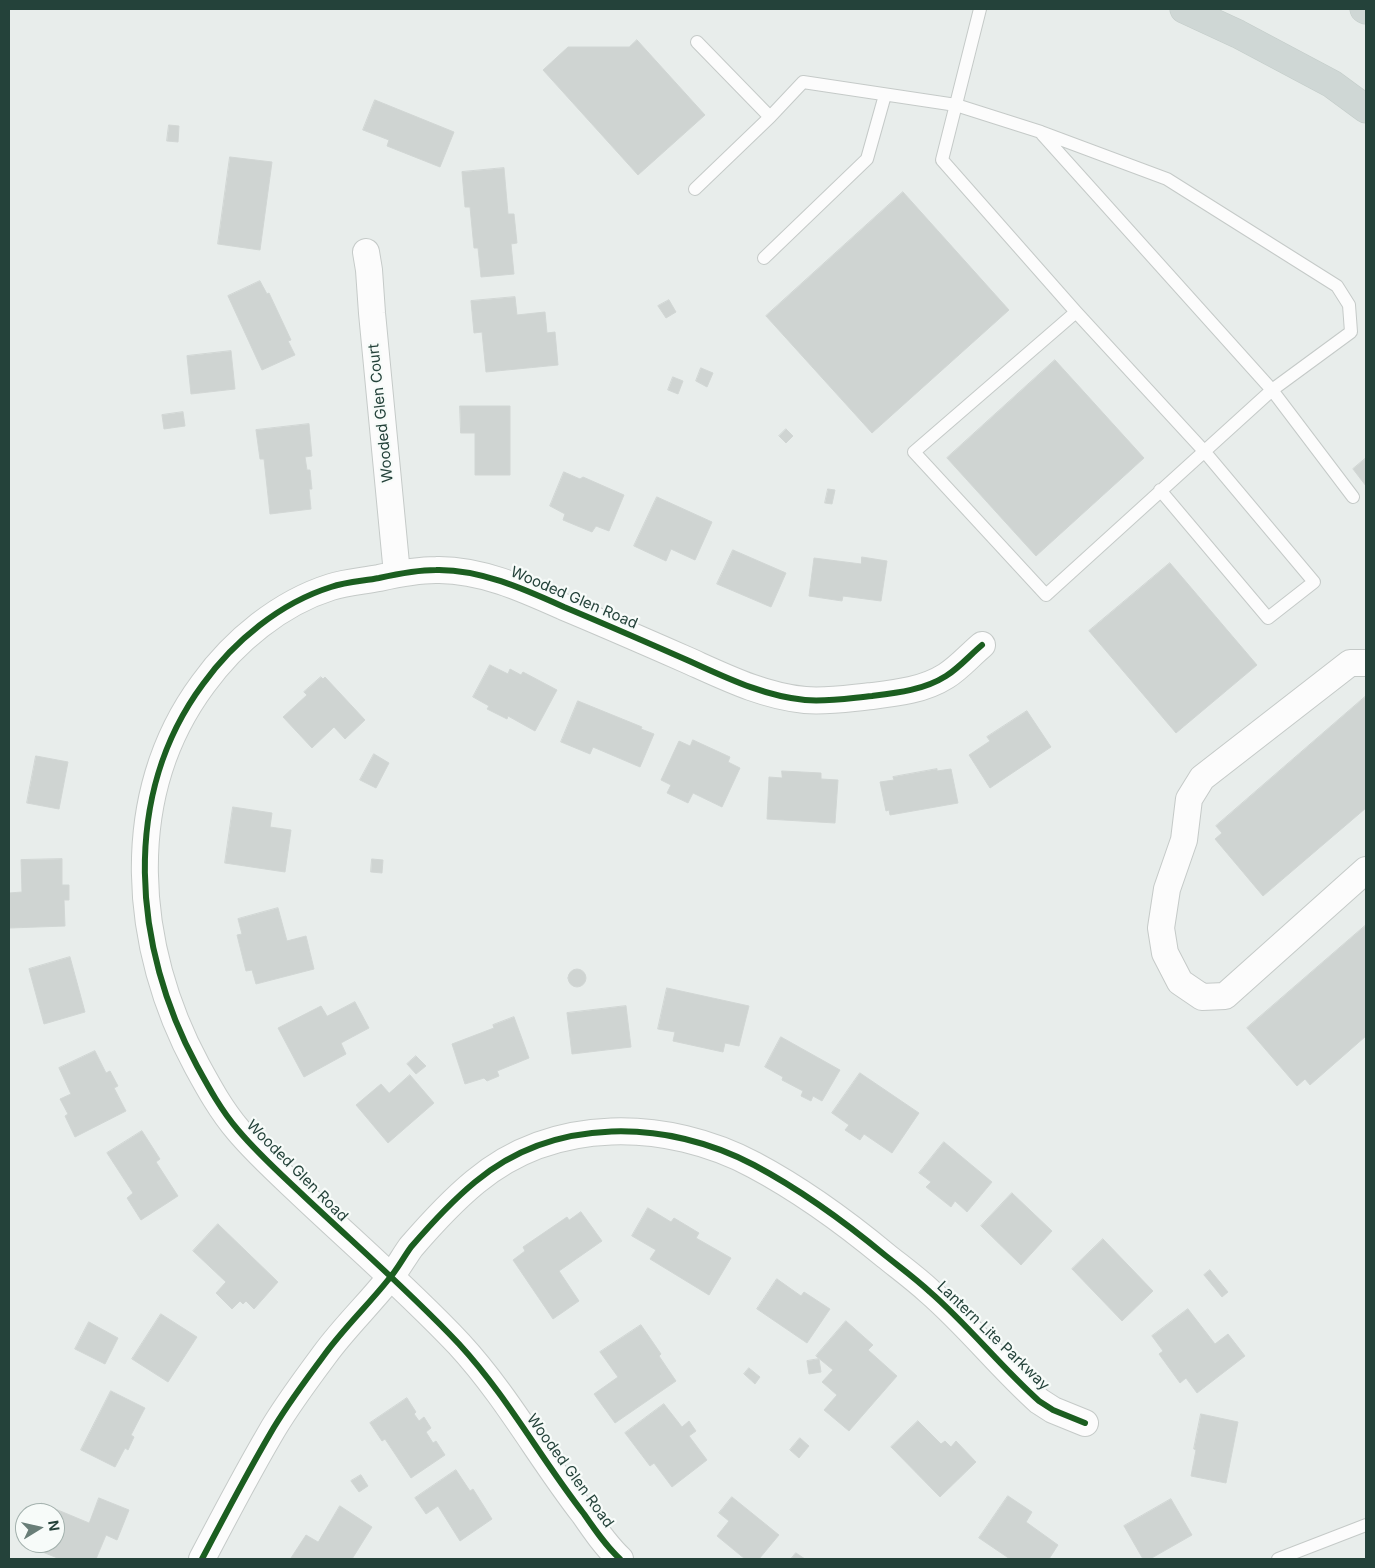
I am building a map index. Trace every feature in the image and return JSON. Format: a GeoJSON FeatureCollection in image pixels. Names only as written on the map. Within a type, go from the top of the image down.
{"type":"FeatureCollection","features":[{"type":"Feature","properties":{"kind":"main road"},"geometry":{"type":"LineString","coordinates":[[1184,9],[1238,34],[1332,84],[1366,109]]}},
{"type":"Feature","properties":{"kind":"street","name":"Wooded Glen Court"},"geometry":{"type":"LineString","coordinates":[[366,252],[370,270],[372,313],[397,574]]}},
{"type":"Feature","properties":{"kind":"street","name":"Wooded Glen Road"},"geometry":{"type":"LineString","coordinates":[[620,1559],[558,1481],[497,1389],[462,1348],[433,1318],[265,1160],[214,1099],[181,1036],[166,998],[155,958],[148,917],[145,883],[145,848],[148,814],[156,780],[173,732],[195,695],[214,669],[257,627],[283,610],[332,587],[397,574],[438,570],[476,575],[498,581],[542,597],[767,693],[804,700],[829,700],[890,694],[924,687],[946,676],[982,645]]}},
{"type":"Feature","properties":{"kind":"street"},"geometry":{"type":"LineString","coordinates":[[1366,663],[1350,663],[1202,778],[1189,799],[1184,840],[1167,889],[1161,928],[1165,953],[1180,982],[1202,997],[1225,996],[1366,870]]}},
{"type":"Feature","properties":{"kind":"street","name":"Lantern Lite Parkway"},"geometry":{"type":"LineString","coordinates":[[202,1559],[271,1432],[327,1351],[390,1278],[410,1249],[435,1221],[475,1182],[502,1163],[530,1149],[582,1133],[640,1132],[690,1140],[754,1165],[792,1187],[855,1231],[930,1291],[1040,1400],[1053,1410],[1085,1423]]}},
{"type":"Feature","properties":{"kind":"lane"},"geometry":{"type":"LineString","coordinates":[[980,9],[942,160],[1076,312],[1204,451],[1314,582],[1268,618],[1160,490]]}},
{"type":"Feature","properties":{"kind":"lane"},"geometry":{"type":"LineString","coordinates":[[697,42],[770,117]]}},
{"type":"Feature","properties":{"kind":"lane"},"geometry":{"type":"LineString","coordinates":[[695,190],[803,82],[956,105],[1041,132],[1167,180],[1337,286],[1349,305],[1350,332],[1272,390],[1046,595],[914,452],[1076,312]]}},
{"type":"Feature","properties":{"kind":"lane"},"geometry":{"type":"LineString","coordinates":[[764,258],[867,159],[885,95]]}},
{"type":"Feature","properties":{"kind":"lane"},"geometry":{"type":"LineString","coordinates":[[1041,132],[1272,390],[1353,497]]}},
{"type":"Feature","properties":{"kind":"lane"},"geometry":{"type":"LineString","coordinates":[[1278,1559],[1366,1525]]}},
{"type":"Feature","properties":{"kind":"building"},"geometry":{"type":"Polygon","coordinates":[[[637,40],[705,115],[638,175],[543,70],[568,47],[629,47],[637,40]]]}},
{"type":"Feature","properties":{"kind":"building"},"geometry":{"type":"Polygon","coordinates":[[[375,100],[454,132],[440,167],[387,146],[389,140],[363,130],[375,100]]]}},
{"type":"Feature","properties":{"kind":"building"},"geometry":{"type":"Polygon","coordinates":[[[169,125],[179,126],[178,142],[167,141],[169,125]]]}},
{"type":"Feature","properties":{"kind":"building"},"geometry":{"type":"Polygon","coordinates":[[[230,157],[272,162],[260,250],[218,244],[230,157]]]}},
{"type":"Feature","properties":{"kind":"building"},"geometry":{"type":"Polygon","coordinates":[[[504,168],[508,214],[514,214],[517,243],[511,244],[514,274],[481,277],[478,248],[474,248],[470,207],[465,207],[462,172],[504,168]]]}},
{"type":"Feature","properties":{"kind":"building"},"geometry":{"type":"Polygon","coordinates":[[[903,192],[1009,310],[872,433],[766,316],[903,192]]]}},
{"type":"Feature","properties":{"kind":"building"},"geometry":{"type":"Polygon","coordinates":[[[260,281],[267,294],[269,293],[291,340],[288,341],[295,355],[262,370],[228,296],[260,281]]]}},
{"type":"Feature","properties":{"kind":"building"},"geometry":{"type":"Polygon","coordinates":[[[515,297],[517,315],[545,312],[547,333],[555,332],[558,365],[486,372],[482,332],[474,333],[471,301],[515,297]]]}},
{"type":"Feature","properties":{"kind":"building"},"geometry":{"type":"Polygon","coordinates":[[[669,300],[676,312],[666,318],[658,306],[669,300]]]}},
{"type":"Feature","properties":{"kind":"building"},"geometry":{"type":"Polygon","coordinates":[[[231,351],[235,389],[191,394],[187,356],[231,351]]]}},
{"type":"Feature","properties":{"kind":"building"},"geometry":{"type":"Polygon","coordinates":[[[1055,360],[1144,458],[1036,556],[947,458],[1055,360]]]}},
{"type":"Feature","properties":{"kind":"building"},"geometry":{"type":"Polygon","coordinates":[[[701,368],[713,373],[707,387],[696,381],[701,368]]]}},
{"type":"Feature","properties":{"kind":"building"},"geometry":{"type":"Polygon","coordinates":[[[673,377],[683,381],[678,394],[668,390],[673,377]]]}},
{"type":"Feature","properties":{"kind":"building"},"geometry":{"type":"Polygon","coordinates":[[[460,406],[510,406],[510,475],[475,475],[475,433],[461,433],[460,406]]]}},
{"type":"Feature","properties":{"kind":"building"},"geometry":{"type":"Polygon","coordinates":[[[183,412],[185,426],[164,429],[162,415],[183,412]]]}},
{"type":"Feature","properties":{"kind":"building"},"geometry":{"type":"Polygon","coordinates":[[[309,424],[312,456],[305,457],[307,470],[310,470],[312,489],[309,489],[311,509],[270,514],[264,459],[260,459],[256,430],[309,424]]]}},
{"type":"Feature","properties":{"kind":"building"},"geometry":{"type":"Polygon","coordinates":[[[786,429],[793,436],[786,443],[779,436],[786,429]]]}},
{"type":"Feature","properties":{"kind":"building"},"geometry":{"type":"Polygon","coordinates":[[[1366,458],[1366,486],[1353,469],[1366,458]]]}},
{"type":"Feature","properties":{"kind":"building"},"geometry":{"type":"Polygon","coordinates":[[[564,472],[580,479],[583,477],[624,495],[609,531],[596,526],[592,532],[563,520],[565,514],[550,506],[564,472]]]}},
{"type":"Feature","properties":{"kind":"building"},"geometry":{"type":"Polygon","coordinates":[[[828,489],[835,490],[832,504],[825,503],[828,489]]]}},
{"type":"Feature","properties":{"kind":"building"},"geometry":{"type":"Polygon","coordinates":[[[657,497],[712,522],[695,560],[671,549],[666,561],[634,546],[657,497]]]}},
{"type":"Feature","properties":{"kind":"building"},"geometry":{"type":"Polygon","coordinates":[[[733,550],[786,573],[771,607],[717,584],[733,550]]]}},
{"type":"Feature","properties":{"kind":"building"},"geometry":{"type":"Polygon","coordinates":[[[862,557],[887,561],[881,601],[843,596],[842,601],[809,596],[814,558],[861,564],[862,557]]]}},
{"type":"Feature","properties":{"kind":"building"},"geometry":{"type":"Polygon","coordinates":[[[1170,563],[1257,665],[1176,733],[1089,631],[1170,563]]]}},
{"type":"Feature","properties":{"kind":"building"},"geometry":{"type":"Polygon","coordinates":[[[490,665],[508,674],[510,669],[521,675],[523,672],[557,690],[535,731],[508,716],[507,719],[487,709],[489,706],[473,697],[490,665]]]}},
{"type":"Feature","properties":{"kind":"building"},"geometry":{"type":"Polygon","coordinates":[[[321,677],[323,679],[325,677],[365,720],[345,739],[334,727],[312,748],[283,717],[307,695],[304,692],[321,677]]]}},
{"type":"Feature","properties":{"kind":"building"},"geometry":{"type":"Polygon","coordinates":[[[1366,696],[1366,808],[1263,896],[1215,839],[1222,833],[1216,826],[1366,696]]]}},
{"type":"Feature","properties":{"kind":"building"},"geometry":{"type":"Polygon","coordinates":[[[578,701],[642,727],[641,729],[654,734],[640,767],[593,747],[590,754],[561,742],[578,701]]]}},
{"type":"Feature","properties":{"kind":"building"},"geometry":{"type":"Polygon","coordinates":[[[1027,711],[1051,747],[990,788],[969,755],[990,741],[987,737],[1027,711]]]}},
{"type":"Feature","properties":{"kind":"building"},"geometry":{"type":"Polygon","coordinates":[[[693,740],[730,757],[728,762],[740,768],[722,807],[693,793],[688,803],[667,793],[671,785],[661,780],[679,741],[690,746],[693,740]]]}},
{"type":"Feature","properties":{"kind":"building"},"geometry":{"type":"Polygon","coordinates":[[[374,754],[389,763],[376,788],[360,780],[374,754]]]}},
{"type":"Feature","properties":{"kind":"building"},"geometry":{"type":"Polygon","coordinates":[[[36,756],[68,762],[59,809],[27,803],[36,756]]]}},
{"type":"Feature","properties":{"kind":"building"},"geometry":{"type":"Polygon","coordinates":[[[937,769],[937,771],[951,769],[958,803],[890,815],[889,810],[886,811],[880,782],[894,780],[893,777],[937,769]]]}},
{"type":"Feature","properties":{"kind":"building"},"geometry":{"type":"Polygon","coordinates":[[[782,771],[821,773],[821,779],[838,780],[835,823],[767,819],[769,777],[782,778],[782,771]]]}},
{"type":"Feature","properties":{"kind":"building"},"geometry":{"type":"Polygon","coordinates":[[[233,807],[272,813],[270,827],[291,830],[285,872],[225,863],[233,807]]]}},
{"type":"Feature","properties":{"kind":"building"},"geometry":{"type":"Polygon","coordinates":[[[62,859],[62,885],[69,885],[69,900],[64,900],[65,926],[10,928],[9,893],[22,892],[21,860],[62,859]]]}},
{"type":"Feature","properties":{"kind":"building"},"geometry":{"type":"Polygon","coordinates":[[[372,859],[383,860],[382,873],[371,872],[372,859]]]}},
{"type":"Feature","properties":{"kind":"building"},"geometry":{"type":"Polygon","coordinates":[[[278,908],[287,941],[306,936],[314,969],[256,984],[252,970],[246,971],[237,935],[242,934],[238,919],[278,908]]]}},
{"type":"Feature","properties":{"kind":"building"},"geometry":{"type":"Polygon","coordinates":[[[1366,925],[1366,1036],[1310,1085],[1305,1079],[1297,1086],[1247,1028],[1366,925]]]}},
{"type":"Feature","properties":{"kind":"building"},"geometry":{"type":"Polygon","coordinates":[[[70,957],[85,1012],[44,1024],[29,969],[70,957]]]}},
{"type":"Feature","properties":{"kind":"building"},"geometry":{"type":"Polygon","coordinates":[[[577,969],[583,972],[586,978],[583,984],[577,987],[571,984],[568,978],[571,972],[577,969]]]}},
{"type":"Feature","properties":{"kind":"building"},"geometry":{"type":"Polygon","coordinates":[[[667,988],[749,1006],[739,1046],[725,1043],[723,1052],[673,1041],[675,1032],[658,1029],[667,988]]]}},
{"type":"Feature","properties":{"kind":"building"},"geometry":{"type":"Polygon","coordinates":[[[355,1002],[369,1028],[341,1043],[346,1054],[304,1077],[278,1028],[321,1006],[327,1016],[355,1002]]]}},
{"type":"Feature","properties":{"kind":"building"},"geometry":{"type":"Polygon","coordinates":[[[626,1006],[631,1047],[572,1054],[567,1013],[626,1006]]]}},
{"type":"Feature","properties":{"kind":"building"},"geometry":{"type":"Polygon","coordinates":[[[514,1017],[529,1058],[497,1071],[499,1076],[487,1081],[484,1078],[465,1084],[452,1044],[494,1028],[493,1025],[514,1017]]]}},
{"type":"Feature","properties":{"kind":"building"},"geometry":{"type":"Polygon","coordinates":[[[781,1037],[840,1070],[822,1101],[813,1096],[811,1101],[801,1096],[803,1091],[782,1080],[783,1077],[765,1067],[781,1037]]]}},
{"type":"Feature","properties":{"kind":"building"},"geometry":{"type":"Polygon","coordinates":[[[95,1051],[106,1073],[110,1071],[118,1086],[114,1088],[126,1111],[75,1137],[65,1116],[68,1114],[60,1099],[71,1094],[59,1068],[95,1051]]]}},
{"type":"Feature","properties":{"kind":"building"},"geometry":{"type":"Polygon","coordinates":[[[416,1056],[426,1066],[416,1074],[407,1064],[416,1056]]]}},
{"type":"Feature","properties":{"kind":"building"},"geometry":{"type":"Polygon","coordinates":[[[860,1073],[919,1113],[892,1153],[864,1134],[860,1140],[845,1130],[849,1125],[832,1113],[860,1073]]]}},
{"type":"Feature","properties":{"kind":"building"},"geometry":{"type":"Polygon","coordinates":[[[410,1075],[434,1103],[388,1143],[356,1105],[381,1084],[389,1093],[410,1075]]]}},
{"type":"Feature","properties":{"kind":"building"},"geometry":{"type":"Polygon","coordinates":[[[142,1131],[160,1159],[156,1162],[178,1196],[141,1220],[127,1198],[133,1193],[107,1153],[142,1131]]]}},
{"type":"Feature","properties":{"kind":"building"},"geometry":{"type":"Polygon","coordinates":[[[944,1142],[992,1182],[967,1212],[955,1201],[951,1207],[926,1187],[931,1182],[919,1173],[944,1142]]]}},
{"type":"Feature","properties":{"kind":"building"},"geometry":{"type":"Polygon","coordinates":[[[1012,1193],[1052,1231],[1021,1265],[981,1226],[1012,1193]]]}},
{"type":"Feature","properties":{"kind":"building"},"geometry":{"type":"Polygon","coordinates":[[[648,1208],[671,1222],[674,1218],[699,1233],[696,1238],[731,1258],[709,1295],[650,1259],[656,1250],[632,1236],[648,1208]]]}},
{"type":"Feature","properties":{"kind":"building"},"geometry":{"type":"Polygon","coordinates":[[[581,1212],[602,1241],[559,1271],[579,1301],[553,1319],[513,1260],[525,1251],[523,1247],[567,1217],[569,1220],[581,1212]]]}},
{"type":"Feature","properties":{"kind":"building"},"geometry":{"type":"Polygon","coordinates":[[[218,1224],[278,1282],[254,1309],[246,1301],[243,1304],[240,1301],[232,1309],[216,1293],[226,1282],[193,1251],[218,1224]]]}},
{"type":"Feature","properties":{"kind":"building"},"geometry":{"type":"Polygon","coordinates":[[[1103,1239],[1153,1291],[1122,1321],[1072,1269],[1103,1239]]]}},
{"type":"Feature","properties":{"kind":"building"},"geometry":{"type":"Polygon","coordinates":[[[1210,1270],[1228,1292],[1222,1297],[1204,1275],[1210,1270]]]}},
{"type":"Feature","properties":{"kind":"building"},"geometry":{"type":"Polygon","coordinates":[[[777,1279],[801,1296],[804,1292],[830,1309],[807,1343],[757,1309],[777,1279]]]}},
{"type":"Feature","properties":{"kind":"building"},"geometry":{"type":"Polygon","coordinates":[[[1188,1309],[1215,1344],[1228,1334],[1245,1356],[1197,1393],[1186,1378],[1180,1383],[1159,1354],[1163,1351],[1152,1336],[1188,1309]]]}},
{"type":"Feature","properties":{"kind":"building"},"geometry":{"type":"Polygon","coordinates":[[[161,1314],[197,1337],[168,1382],[132,1359],[161,1314]]]}},
{"type":"Feature","properties":{"kind":"building"},"geometry":{"type":"Polygon","coordinates":[[[846,1321],[873,1345],[868,1350],[897,1376],[849,1431],[824,1410],[837,1395],[822,1382],[833,1370],[816,1356],[846,1321]]]}},
{"type":"Feature","properties":{"kind":"building"},"geometry":{"type":"Polygon","coordinates":[[[89,1322],[118,1338],[105,1364],[75,1349],[89,1322]]]}},
{"type":"Feature","properties":{"kind":"building"},"geometry":{"type":"Polygon","coordinates":[[[641,1325],[661,1354],[659,1356],[676,1381],[615,1423],[594,1394],[618,1377],[600,1352],[641,1325]]]}},
{"type":"Feature","properties":{"kind":"building"},"geometry":{"type":"Polygon","coordinates":[[[819,1359],[821,1372],[809,1374],[807,1361],[819,1359]]]}},
{"type":"Feature","properties":{"kind":"building"},"geometry":{"type":"Polygon","coordinates":[[[749,1368],[760,1377],[755,1384],[744,1374],[749,1368]]]}},
{"type":"Feature","properties":{"kind":"building"},"geometry":{"type":"Polygon","coordinates":[[[111,1391],[145,1408],[131,1435],[134,1437],[128,1450],[125,1448],[115,1467],[81,1450],[111,1391]]]}},
{"type":"Feature","properties":{"kind":"building"},"geometry":{"type":"Polygon","coordinates":[[[407,1398],[416,1412],[414,1414],[419,1421],[424,1417],[431,1428],[426,1432],[433,1443],[436,1441],[445,1455],[411,1478],[385,1439],[382,1441],[370,1423],[407,1398]]]}},
{"type":"Feature","properties":{"kind":"building"},"geometry":{"type":"Polygon","coordinates":[[[664,1404],[682,1427],[689,1421],[696,1431],[689,1436],[707,1460],[672,1487],[654,1463],[650,1466],[625,1433],[664,1404]]]}},
{"type":"Feature","properties":{"kind":"building"},"geometry":{"type":"Polygon","coordinates":[[[1201,1414],[1238,1422],[1226,1483],[1191,1476],[1201,1414]]]}},
{"type":"Feature","properties":{"kind":"building"},"geometry":{"type":"Polygon","coordinates":[[[918,1421],[941,1444],[945,1441],[951,1447],[956,1441],[976,1462],[940,1497],[891,1447],[918,1421]]]}},
{"type":"Feature","properties":{"kind":"building"},"geometry":{"type":"Polygon","coordinates":[[[800,1438],[809,1446],[799,1458],[790,1450],[800,1438]]]}},
{"type":"Feature","properties":{"kind":"building"},"geometry":{"type":"Polygon","coordinates":[[[456,1470],[470,1491],[473,1489],[492,1519],[460,1541],[438,1506],[426,1514],[415,1498],[456,1470]]]}},
{"type":"Feature","properties":{"kind":"building"},"geometry":{"type":"Polygon","coordinates":[[[361,1475],[368,1486],[359,1492],[351,1481],[361,1475]]]}},
{"type":"Feature","properties":{"kind":"building"},"geometry":{"type":"Polygon","coordinates":[[[1008,1496],[1032,1512],[1026,1522],[1058,1545],[1049,1559],[1010,1559],[979,1538],[1008,1496]]]}},
{"type":"Feature","properties":{"kind":"building"},"geometry":{"type":"Polygon","coordinates":[[[732,1497],[779,1535],[759,1559],[745,1559],[717,1536],[729,1521],[719,1513],[732,1497]]]}},
{"type":"Feature","properties":{"kind":"building"},"geometry":{"type":"Polygon","coordinates":[[[99,1498],[129,1510],[117,1540],[106,1535],[96,1559],[60,1559],[45,1553],[65,1553],[65,1513],[89,1523],[99,1498]]]}},
{"type":"Feature","properties":{"kind":"building"},"geometry":{"type":"Polygon","coordinates":[[[1171,1499],[1192,1535],[1150,1559],[1143,1559],[1124,1526],[1171,1499]]]}},
{"type":"Feature","properties":{"kind":"building"},"geometry":{"type":"Polygon","coordinates":[[[340,1506],[372,1527],[352,1559],[291,1558],[306,1535],[318,1542],[340,1506]]]}},
{"type":"Feature","properties":{"kind":"building"},"geometry":{"type":"Polygon","coordinates":[[[796,1553],[805,1559],[791,1559],[796,1553]]]}},
{"type":"Feature","properties":{"kind":"cycle path"},"geometry":{"type":"LineString","coordinates":[[620,1559],[610,1549],[553,1472],[493,1385],[459,1344],[422,1306],[254,1148],[226,1115],[197,1066],[175,1020],[159,972],[149,923],[145,873],[148,823],[158,774],[176,728],[215,668],[244,639],[276,613],[312,594],[337,585],[422,571],[436,570],[469,573],[501,581],[533,593],[744,685],[789,698],[822,701],[891,694],[920,688],[938,681],[951,673],[982,645]]}},
{"type":"Feature","properties":{"kind":"cycle path"},"geometry":{"type":"LineString","coordinates":[[202,1559],[252,1465],[289,1403],[332,1344],[391,1276],[418,1239],[466,1189],[506,1160],[540,1145],[575,1135],[612,1132],[648,1133],[685,1139],[720,1150],[754,1165],[806,1196],[839,1219],[919,1283],[944,1305],[1039,1401],[1053,1410],[1085,1423]]}}]}
